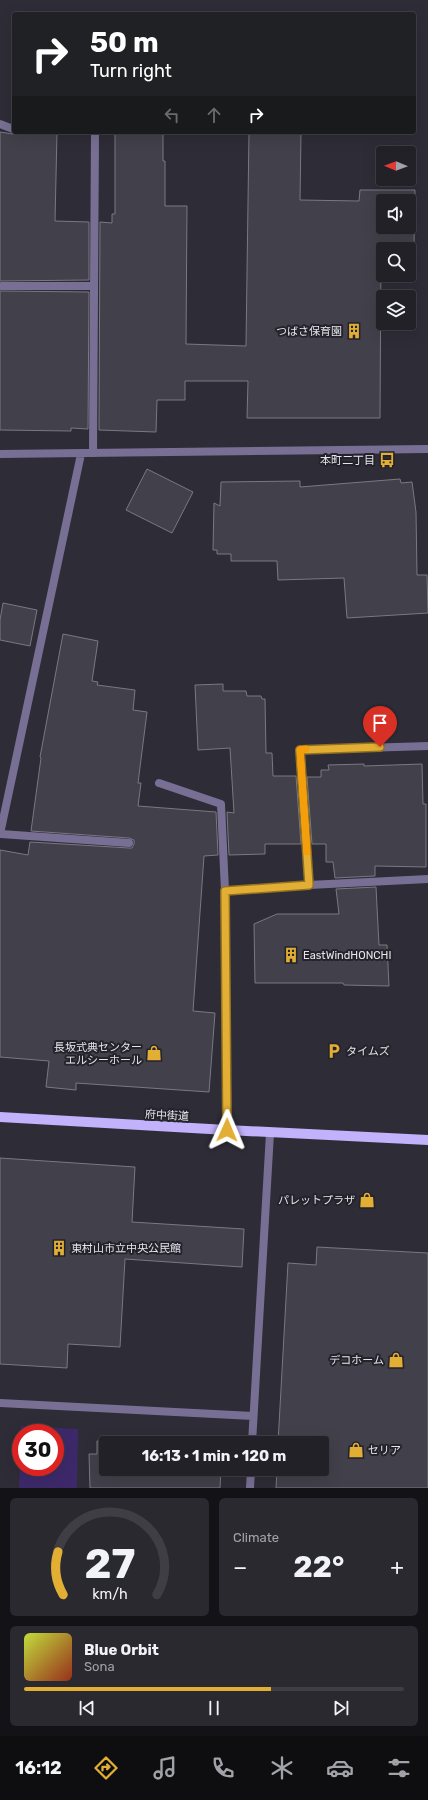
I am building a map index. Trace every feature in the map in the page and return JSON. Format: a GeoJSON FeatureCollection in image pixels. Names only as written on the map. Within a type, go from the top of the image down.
{"type":"FeatureCollection","features":[{"type":"Feature","properties":{"kind":"main road","name":"府中街道"},"geometry":{"type":"LineString","coordinates":[[0,1117],[428,1140]]}},
{"type":"Feature","properties":{"kind":"street"},"geometry":{"type":"LineString","coordinates":[[0,124],[12,129]]}},
{"type":"Feature","properties":{"kind":"street"},"geometry":{"type":"LineString","coordinates":[[93,453],[95,134]]}},
{"type":"Feature","properties":{"kind":"street"},"geometry":{"type":"LineString","coordinates":[[2,286],[94,286]]}},
{"type":"Feature","properties":{"kind":"street"},"geometry":{"type":"LineString","coordinates":[[0,454],[428,449]]}},
{"type":"Feature","properties":{"kind":"street"},"geometry":{"type":"LineString","coordinates":[[81,454],[0,834],[129,843]]}},
{"type":"Feature","properties":{"kind":"street"},"geometry":{"type":"LineString","coordinates":[[309,885],[300,750],[428,746]]}},
{"type":"Feature","properties":{"kind":"street"},"geometry":{"type":"LineString","coordinates":[[159,783],[221,804],[225,891],[227,1130]]}},
{"type":"Feature","properties":{"kind":"street"},"geometry":{"type":"LineString","coordinates":[[225,891],[428,879]]}},
{"type":"Feature","properties":{"kind":"street"},"geometry":{"type":"LineString","coordinates":[[252,1436],[270,1132]]}},
{"type":"Feature","properties":{"kind":"street"},"geometry":{"type":"LineString","coordinates":[[0,1403],[253,1416]]}},
{"type":"Feature","properties":{"kind":"street"},"geometry":{"type":"LineString","coordinates":[[250,1488],[251,1476]]}},
{"type":"Feature","properties":{"kind":"shaded area"},"geometry":{"type":"Polygon","coordinates":[[[64,1428],[78,1429],[77,1488],[19,1488],[19,1476],[64,1476],[64,1428]]]}},
{"type":"Feature","properties":{"kind":"building"},"geometry":{"type":"Polygon","coordinates":[[[0,132],[12,134],[57,134],[55,221],[89,222],[89,280],[0,281],[0,132]]]}},
{"type":"Feature","properties":{"kind":"building"},"geometry":{"type":"Polygon","coordinates":[[[115,134],[163,134],[163,161],[165,161],[165,206],[187,206],[186,344],[246,346],[249,134],[301,134],[300,200],[359,201],[360,190],[415,190],[415,194],[376,194],[376,234],[414,234],[414,242],[376,242],[376,282],[381,282],[381,290],[376,290],[376,330],[381,330],[380,418],[247,418],[248,381],[185,381],[185,400],[157,400],[156,432],[99,430],[100,222],[112,223],[112,214],[115,214],[115,134]]]}},
{"type":"Feature","properties":{"kind":"building"},"geometry":{"type":"Polygon","coordinates":[[[0,291],[89,292],[88,429],[71,428],[71,431],[0,430],[0,291]]]}},
{"type":"Feature","properties":{"kind":"building"},"geometry":{"type":"Polygon","coordinates":[[[147,469],[193,492],[172,533],[126,510],[147,469]]]}},
{"type":"Feature","properties":{"kind":"building"},"geometry":{"type":"Polygon","coordinates":[[[400,479],[401,483],[412,482],[416,512],[417,575],[427,575],[428,613],[347,618],[344,578],[278,580],[277,561],[231,561],[231,554],[217,554],[217,550],[213,550],[214,503],[220,506],[221,482],[300,481],[300,487],[400,479]]]}},
{"type":"Feature","properties":{"kind":"building"},"geometry":{"type":"Polygon","coordinates":[[[3,603],[37,610],[30,646],[0,640],[0,620],[3,603]]]}},
{"type":"Feature","properties":{"kind":"building"},"geometry":{"type":"Polygon","coordinates":[[[63,634],[98,641],[92,681],[98,682],[97,685],[135,690],[133,710],[147,712],[138,783],[141,783],[138,806],[216,812],[218,855],[204,856],[193,1011],[215,1013],[209,1092],[76,1083],[76,1090],[46,1087],[49,1061],[0,1057],[0,850],[28,855],[30,842],[129,848],[132,848],[134,844],[134,840],[129,838],[31,831],[40,757],[63,634]]]}},
{"type":"Feature","properties":{"kind":"building"},"geometry":{"type":"Polygon","coordinates":[[[223,684],[223,691],[246,691],[247,696],[261,696],[262,699],[265,699],[266,753],[272,753],[273,776],[296,776],[301,844],[265,844],[265,854],[229,855],[227,812],[234,813],[230,748],[198,750],[195,685],[223,684]]]}},
{"type":"Feature","properties":{"kind":"building"},"geometry":{"type":"Polygon","coordinates":[[[364,764],[364,766],[422,764],[423,804],[426,804],[426,867],[375,866],[375,876],[335,878],[333,862],[326,862],[326,844],[312,844],[307,777],[321,777],[321,770],[329,770],[328,765],[364,764]]]}},
{"type":"Feature","properties":{"kind":"building"},"geometry":{"type":"Polygon","coordinates":[[[376,887],[379,945],[387,945],[389,986],[344,985],[343,983],[255,983],[254,924],[277,914],[339,914],[336,889],[376,887]]]}},
{"type":"Feature","properties":{"kind":"building","name":"東村山市立中央公民館"},"geometry":{"type":"Polygon","coordinates":[[[0,1158],[135,1167],[132,1222],[244,1229],[242,1267],[125,1259],[120,1347],[68,1344],[67,1368],[0,1364],[0,1158]]]}},
{"type":"Feature","properties":{"kind":"building"},"geometry":{"type":"Polygon","coordinates":[[[317,1247],[428,1253],[428,1488],[276,1488],[277,1476],[329,1476],[329,1436],[278,1436],[288,1263],[316,1265],[317,1247]]]}},
{"type":"Feature","properties":{"kind":"building"},"geometry":{"type":"Polygon","coordinates":[[[97,1441],[99,1441],[99,1476],[221,1476],[220,1488],[90,1488],[89,1454],[97,1454],[97,1441]]]}},
{"type":"Feature","properties":{"kind":"slow traffic"},"geometry":{"type":"LineString","coordinates":[[306,749],[300,750],[307,852]]}},
{"type":"Feature","properties":{"kind":"place","name":"つばさ保育園"},"geometry":{"type":"Point","coordinates":[354,331]}},
{"type":"Feature","properties":{"kind":"place","name":"本町二丁目"},"geometry":{"type":"Point","coordinates":[387,460]}},
{"type":"Feature","properties":{"kind":"place","name":"EastWindHONCHI"},"geometry":{"type":"Point","coordinates":[291,955]}},
{"type":"Feature","properties":{"kind":"place","name":"タイムズ"},"geometry":{"type":"Point","coordinates":[334,1051]}},
{"type":"Feature","properties":{"kind":"place","name":"長坂式典センター エルシーホール"},"geometry":{"type":"Point","coordinates":[154,1053]}},
{"type":"Feature","properties":{"kind":"place","name":"パレットプラザ"},"geometry":{"type":"Point","coordinates":[367,1200]}},
{"type":"Feature","properties":{"kind":"place","name":"東村山市立中央公民館"},"geometry":{"type":"Point","coordinates":[59,1248]}},
{"type":"Feature","properties":{"kind":"place","name":"デコホーム"},"geometry":{"type":"Point","coordinates":[396,1360]}},
{"type":"Feature","properties":{"kind":"place","name":"セリア"},"geometry":{"type":"Point","coordinates":[356,1450]}},
{"type":"Feature","properties":{"kind":"route"},"geometry":{"type":"LineString","coordinates":[[227,1130],[228,1104],[225,891],[309,885],[300,750],[380,747]]}}]}
